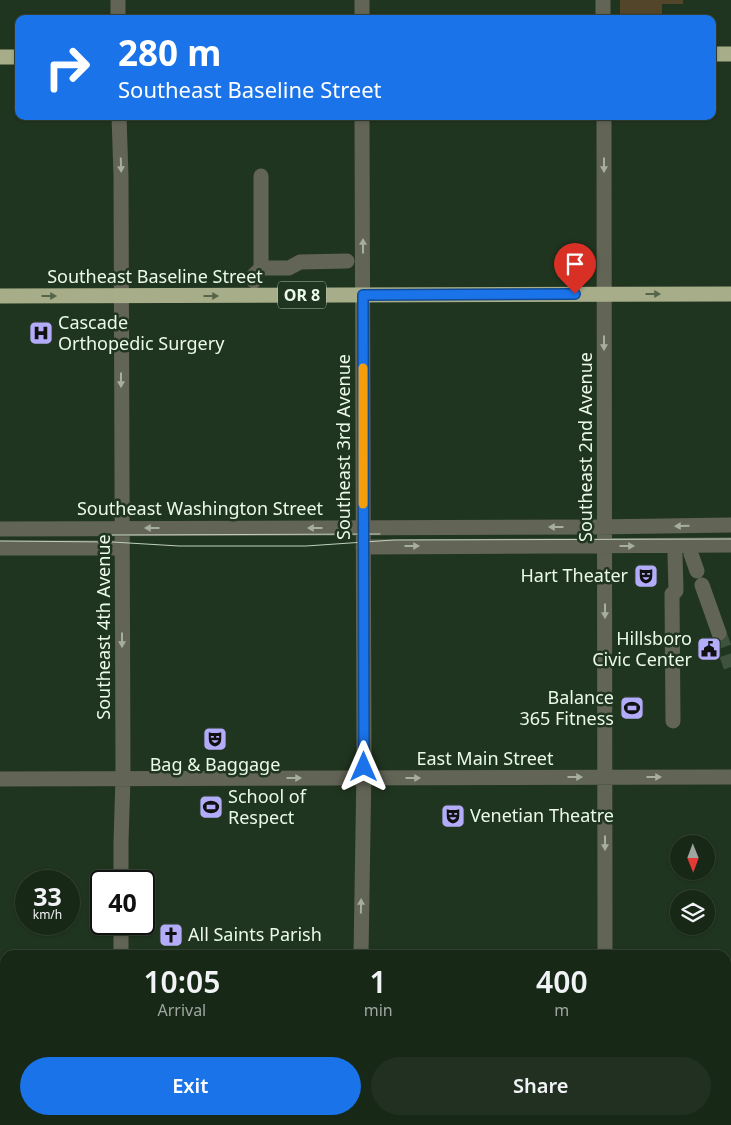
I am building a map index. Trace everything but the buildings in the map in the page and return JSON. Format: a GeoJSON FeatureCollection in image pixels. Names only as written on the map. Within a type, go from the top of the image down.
{"type":"FeatureCollection","features":[{"type":"Feature","properties":{"kind":"highway"},"geometry":{"type":"LineString","coordinates":[[716,54],[731,54]]}},
{"type":"Feature","properties":{"kind":"highway"},"geometry":{"type":"LineString","coordinates":[[0,57],[15,57]]}},
{"type":"Feature","properties":{"kind":"highway","name":"Southeast Baseline Street"},"geometry":{"type":"LineString","coordinates":[[0,296],[731,294]]}},
{"type":"Feature","properties":{"kind":"street"},"geometry":{"type":"LineString","coordinates":[[118,0],[118,15]]}},
{"type":"Feature","properties":{"kind":"street"},"geometry":{"type":"LineString","coordinates":[[362,0],[362,15]]}},
{"type":"Feature","properties":{"kind":"street"},"geometry":{"type":"LineString","coordinates":[[603,0],[603,15]]}},
{"type":"Feature","properties":{"kind":"street","name":"Southeast 4th Avenue"},"geometry":{"type":"LineString","coordinates":[[119,120],[121,176],[123,778],[121,870]]}},
{"type":"Feature","properties":{"kind":"street","name":"Southeast 3rd Avenue"},"geometry":{"type":"LineString","coordinates":[[361,950],[364,778],[362,120]]}},
{"type":"Feature","properties":{"kind":"street","name":"Southeast 2nd Avenue"},"geometry":{"type":"LineString","coordinates":[[604,120],[605,950]]}},
{"type":"Feature","properties":{"kind":"street"},"geometry":{"type":"LineString","coordinates":[[262,176],[258,274],[289,268],[300,262],[347,261]]}},
{"type":"Feature","properties":{"kind":"street","name":"Southeast Washington Street"},"geometry":{"type":"LineString","coordinates":[[0,529],[731,526]]}},
{"type":"Feature","properties":{"kind":"street"},"geometry":{"type":"LineString","coordinates":[[363,546],[731,546]]}},
{"type":"Feature","properties":{"kind":"street"},"geometry":{"type":"LineString","coordinates":[[0,548],[122,548]]}},
{"type":"Feature","properties":{"kind":"street"},"geometry":{"type":"LineString","coordinates":[[673,721],[672,594],[676,592],[676,554]]}},
{"type":"Feature","properties":{"kind":"street"},"geometry":{"type":"LineString","coordinates":[[691,554],[697,570]]}},
{"type":"Feature","properties":{"kind":"street"},"geometry":{"type":"LineString","coordinates":[[702,585],[719,633]]}},
{"type":"Feature","properties":{"kind":"street","name":"East Main Street"},"geometry":{"type":"LineString","coordinates":[[0,778],[731,777]]}},
{"type":"Feature","properties":{"kind":"street"},"geometry":{"type":"LineString","coordinates":[[121,935],[121,950]]}},
{"type":"Feature","properties":{"kind":"shaded area"},"geometry":{"type":"Polygon","coordinates":[[[620,0],[683,0],[683,4],[662,4],[662,15],[620,15],[620,0]]]}},
{"type":"Feature","properties":{"kind":"tunnel"},"geometry":{"type":"LineString","coordinates":[[719,633],[731,667]]}},
{"type":"Feature","properties":{"kind":"tram line"},"geometry":{"type":"LineString","coordinates":[[110,535],[380,534]]}},
{"type":"Feature","properties":{"kind":"tram line"},"geometry":{"type":"LineString","coordinates":[[0,541],[112,542],[179,546],[306,546],[394,540],[731,539]]}},
{"type":"Feature","properties":{"kind":"slow traffic"},"geometry":{"type":"LineString","coordinates":[[363,368],[363,504]]}},
{"type":"Feature","properties":{"kind":"place","name":"Cascade Orthopedic Surgery"},"geometry":{"type":"Point","coordinates":[41,333]}},
{"type":"Feature","properties":{"kind":"place","name":"Hart Theater"},"geometry":{"type":"Point","coordinates":[646,576]}},
{"type":"Feature","properties":{"kind":"place","name":"Hillsboro Civic Center"},"geometry":{"type":"Point","coordinates":[709,649]}},
{"type":"Feature","properties":{"kind":"place","name":"Balance 365 Fitness"},"geometry":{"type":"Point","coordinates":[632,708]}},
{"type":"Feature","properties":{"kind":"place","name":"Bag & Baggage"},"geometry":{"type":"Point","coordinates":[215,739]}},
{"type":"Feature","properties":{"kind":"place","name":"School of Respect"},"geometry":{"type":"Point","coordinates":[211,807]}},
{"type":"Feature","properties":{"kind":"place","name":"Venetian Theatre"},"geometry":{"type":"Point","coordinates":[453,816]}},
{"type":"Feature","properties":{"kind":"place","name":"All Saints Parish"},"geometry":{"type":"Point","coordinates":[171,935]}},
{"type":"Feature","properties":{"kind":"route"},"geometry":{"type":"LineString","coordinates":[[364,767],[363,295],[575,294]]}}]}
